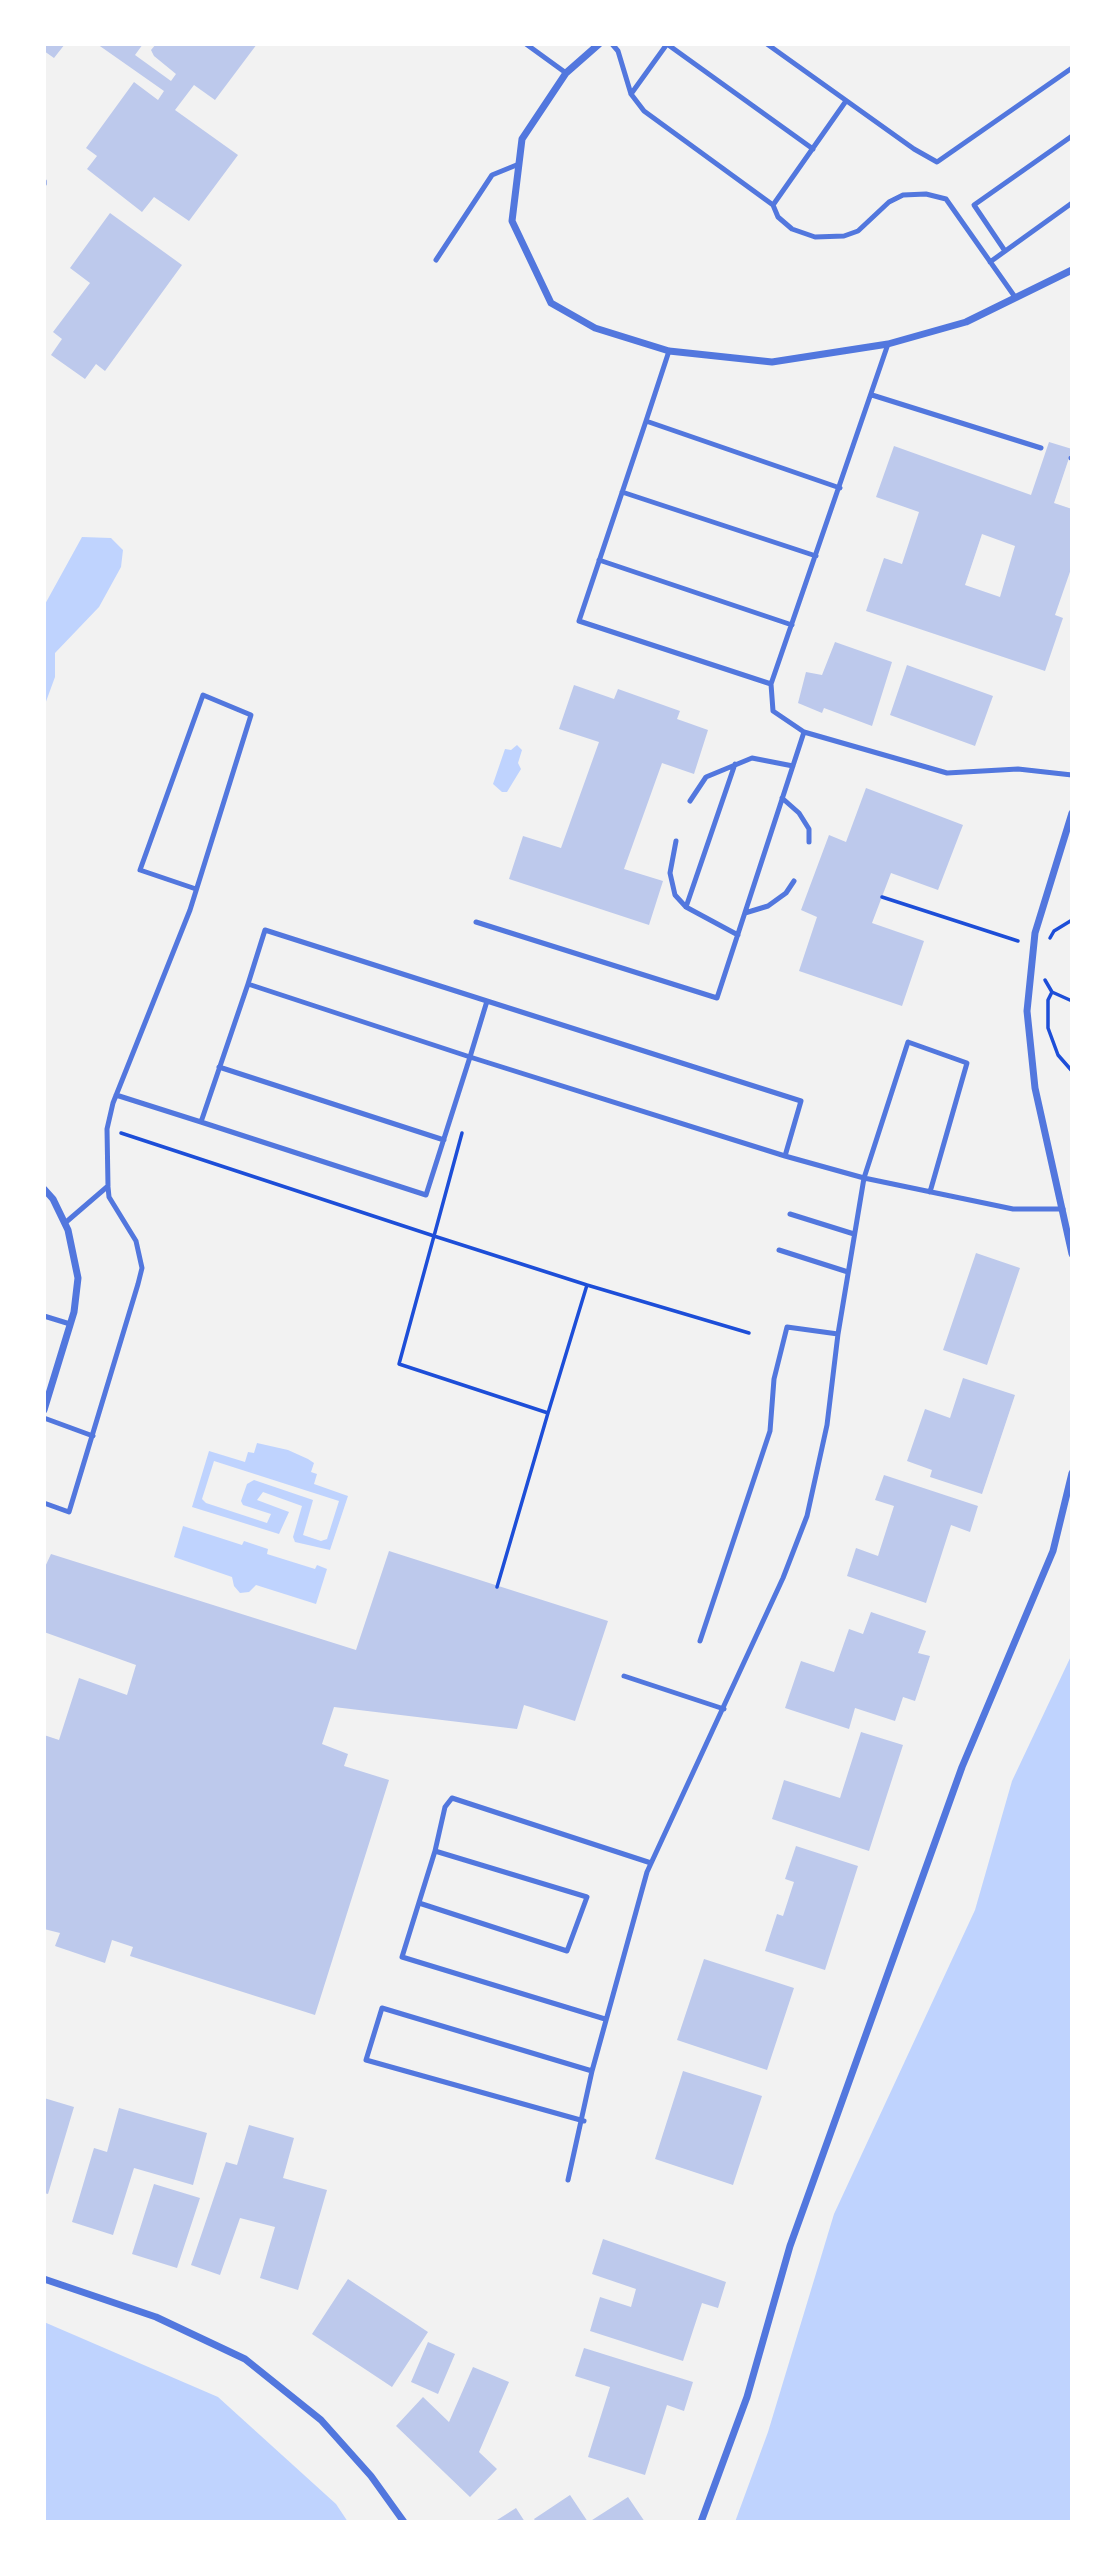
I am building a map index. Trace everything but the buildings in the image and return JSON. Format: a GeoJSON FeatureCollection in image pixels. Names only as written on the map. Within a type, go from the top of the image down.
{"type":"FeatureCollection","features":[{"type":"Feature","properties":{"kind":"street"},"geometry":{"type":"LineString","coordinates":[[599,44],[566,73],[522,139],[512,221],[551,303],[595,328],[669,351],[772,362],[888,344],[966,322],[1072,270]]}},
{"type":"Feature","properties":{"kind":"street"},"geometry":{"type":"LineString","coordinates":[[1072,813],[1035,933],[1027,1011],[1035,1088],[1072,1254]]}},
{"type":"Feature","properties":{"kind":"street"},"geometry":{"type":"LineString","coordinates":[[44,1189],[53,1199],[65,1223],[76,1256],[78,1278],[70,1324],[44,1410]]}},
{"type":"Feature","properties":{"kind":"street"},"geometry":{"type":"LineString","coordinates":[[701,2522],[747,2397],[790,2246],[962,1767],[1053,1551],[1072,1473]]}},
{"type":"Feature","properties":{"kind":"street"},"geometry":{"type":"LineString","coordinates":[[44,2279],[156,2317],[245,2360],[321,2420],[371,2476],[404,2522]]}},
{"type":"Feature","properties":{"kind":"lane"},"geometry":{"type":"LineString","coordinates":[[526,44],[566,73]]}},
{"type":"Feature","properties":{"kind":"lane"},"geometry":{"type":"LineString","coordinates":[[612,44],[618,51],[631,94],[644,111],[772,205],[778,217],[792,229],[815,237],[844,236],[858,231],[889,202],[903,195],[926,194],[946,199],[1015,297]]}},
{"type":"Feature","properties":{"kind":"lane"},"geometry":{"type":"LineString","coordinates":[[631,94],[667,44],[813,149]]}},
{"type":"Feature","properties":{"kind":"lane"},"geometry":{"type":"LineString","coordinates":[[767,44],[937,162],[1072,68]]}},
{"type":"Feature","properties":{"kind":"lane"},"geometry":{"type":"LineString","coordinates":[[772,205],[846,101]]}},
{"type":"Feature","properties":{"kind":"lane"},"geometry":{"type":"LineString","coordinates":[[1005,251],[974,205],[1072,136]]}},
{"type":"Feature","properties":{"kind":"lane"},"geometry":{"type":"LineString","coordinates":[[436,260],[492,174],[519,164]]}},
{"type":"Feature","properties":{"kind":"lane"},"geometry":{"type":"LineString","coordinates":[[990,262],[1072,203]]}},
{"type":"Feature","properties":{"kind":"lane"},"geometry":{"type":"LineString","coordinates":[[888,344],[771,684],[773,711],[804,732],[947,773],[1018,769],[1072,775]]}},
{"type":"Feature","properties":{"kind":"lane"},"geometry":{"type":"LineString","coordinates":[[669,351],[579,621],[771,684]]}},
{"type":"Feature","properties":{"kind":"lane"},"geometry":{"type":"LineString","coordinates":[[872,395],[1041,448]]}},
{"type":"Feature","properties":{"kind":"lane"},"geometry":{"type":"LineString","coordinates":[[646,421],[840,488]]}},
{"type":"Feature","properties":{"kind":"lane"},"geometry":{"type":"LineString","coordinates":[[622,492],[816,556]]}},
{"type":"Feature","properties":{"kind":"lane"},"geometry":{"type":"LineString","coordinates":[[599,560],[792,625]]}},
{"type":"Feature","properties":{"kind":"lane"},"geometry":{"type":"LineString","coordinates":[[44,1503],[69,1513],[142,1268],[136,1241],[109,1197],[107,1129],[116,1095],[197,889],[251,715],[203,695],[140,870],[197,889]]}},
{"type":"Feature","properties":{"kind":"lane"},"geometry":{"type":"LineString","coordinates":[[476,922],[717,998],[804,732]]}},
{"type":"Feature","properties":{"kind":"lane"},"geometry":{"type":"LineString","coordinates":[[690,801],[696,787],[706,777],[752,758],[793,766]]}},
{"type":"Feature","properties":{"kind":"lane"},"geometry":{"type":"LineString","coordinates":[[686,907],[735,764]]}},
{"type":"Feature","properties":{"kind":"lane"},"geometry":{"type":"LineString","coordinates":[[782,798],[799,813],[809,829],[809,842]]}},
{"type":"Feature","properties":{"kind":"lane"},"geometry":{"type":"LineString","coordinates":[[676,841],[670,873],[675,895],[686,907],[738,935]]}},
{"type":"Feature","properties":{"kind":"lane"},"geometry":{"type":"LineString","coordinates":[[745,913],[768,906],[786,894],[794,881]]}},
{"type":"Feature","properties":{"kind":"lane"},"geometry":{"type":"LineString","coordinates":[[201,1122],[265,930],[802,1101],[785,1156]]}},
{"type":"Feature","properties":{"kind":"lane"},"geometry":{"type":"LineString","coordinates":[[248,985],[785,1156],[864,1178],[1013,1209],[1063,1209]]}},
{"type":"Feature","properties":{"kind":"lane"},"geometry":{"type":"LineString","coordinates":[[116,1095],[426,1195],[487,1001]]}},
{"type":"Feature","properties":{"kind":"lane"},"geometry":{"type":"LineString","coordinates":[[568,2180],[605,2019],[651,1863],[783,1578],[807,1516],[827,1425],[838,1334],[864,1178],[908,1042],[967,1063],[930,1192]]}},
{"type":"Feature","properties":{"kind":"lane"},"geometry":{"type":"LineString","coordinates":[[219,1067],[444,1140]]}},
{"type":"Feature","properties":{"kind":"lane"},"geometry":{"type":"LineString","coordinates":[[65,1223],[108,1186]]}},
{"type":"Feature","properties":{"kind":"lane"},"geometry":{"type":"LineString","coordinates":[[790,1214],[854,1234]]}},
{"type":"Feature","properties":{"kind":"lane"},"geometry":{"type":"LineString","coordinates":[[779,1250],[848,1272]]}},
{"type":"Feature","properties":{"kind":"lane"},"geometry":{"type":"LineString","coordinates":[[44,1316],[70,1324]]}},
{"type":"Feature","properties":{"kind":"lane"},"geometry":{"type":"LineString","coordinates":[[699,1641],[770,1431],[775,1379],[787,1327],[838,1334]]}},
{"type":"Feature","properties":{"kind":"lane"},"geometry":{"type":"LineString","coordinates":[[44,1418],[93,1436]]}},
{"type":"Feature","properties":{"kind":"lane"},"geometry":{"type":"LineString","coordinates":[[624,1676],[724,1709]]}},
{"type":"Feature","properties":{"kind":"lane"},"geometry":{"type":"LineString","coordinates":[[605,2019],[402,1957],[435,1851],[445,1807],[452,1798],[651,1863]]}},
{"type":"Feature","properties":{"kind":"lane"},"geometry":{"type":"LineString","coordinates":[[419,1903],[567,1951],[587,1897],[435,1851]]}},
{"type":"Feature","properties":{"kind":"lane"},"geometry":{"type":"LineString","coordinates":[[583,2121],[366,2060],[382,2008],[592,2071]]}},
{"type":"Feature","properties":{"kind":"path"},"geometry":{"type":"LineString","coordinates":[[882,897],[1018,941]]}},
{"type":"Feature","properties":{"kind":"path"},"geometry":{"type":"LineString","coordinates":[[1047,946],[1054,931],[1072,920]]}},
{"type":"Feature","properties":{"kind":"path"},"geometry":{"type":"LineString","coordinates":[[1042,972],[1052,992],[1072,1001]]}},
{"type":"Feature","properties":{"kind":"path"},"geometry":{"type":"LineString","coordinates":[[1052,992],[1048,1000],[1048,1028],[1058,1055],[1072,1071]]}},
{"type":"Feature","properties":{"kind":"path"},"geometry":{"type":"LineString","coordinates":[[463,1130],[399,1364],[548,1413]]}},
{"type":"Feature","properties":{"kind":"path"},"geometry":{"type":"LineString","coordinates":[[119,1132],[433,1236],[749,1334]]}},
{"type":"Feature","properties":{"kind":"path"},"geometry":{"type":"LineString","coordinates":[[498,1587],[587,1285]]}},
{"type":"Feature","properties":{"kind":"water"},"geometry":{"type":"Polygon","coordinates":[[[82,537],[111,538],[123,550],[121,567],[99,607],[55,653],[55,677],[44,707],[44,606],[82,537]]]}},
{"type":"Feature","properties":{"kind":"water"},"geometry":{"type":"Polygon","coordinates":[[[517,745],[522,750],[518,763],[521,769],[507,792],[502,792],[493,784],[505,749],[511,750],[517,745]]]}},
{"type":"Feature","properties":{"kind":"water"},"geometry":{"type":"Polygon","coordinates":[[[257,1443],[288,1450],[308,1459],[314,1463],[311,1472],[317,1474],[314,1484],[348,1496],[330,1550],[295,1542],[293,1537],[302,1506],[263,1492],[257,1500],[289,1512],[279,1534],[192,1507],[209,1451],[245,1462],[248,1452],[254,1453],[257,1443]],[[214,1461],[202,1499],[206,1503],[267,1523],[271,1514],[243,1505],[241,1501],[247,1484],[254,1480],[313,1500],[303,1535],[321,1541],[327,1539],[339,1501],[214,1461]]]}},
{"type":"Feature","properties":{"kind":"water"},"geometry":{"type":"Polygon","coordinates":[[[183,1526],[242,1545],[244,1541],[268,1549],[267,1554],[315,1569],[317,1565],[327,1569],[316,1604],[256,1585],[249,1592],[240,1593],[234,1586],[232,1577],[174,1557],[183,1526]]]}},
{"type":"Feature","properties":{"kind":"water"},"geometry":{"type":"Polygon","coordinates":[[[1072,1654],[1072,2522],[735,2522],[768,2432],[834,2214],[975,1910],[1012,1781],[1072,1654]]]}},
{"type":"Feature","properties":{"kind":"water"},"geometry":{"type":"Polygon","coordinates":[[[44,2322],[218,2397],[336,2504],[348,2522],[44,2522],[44,2322]]]}}]}
